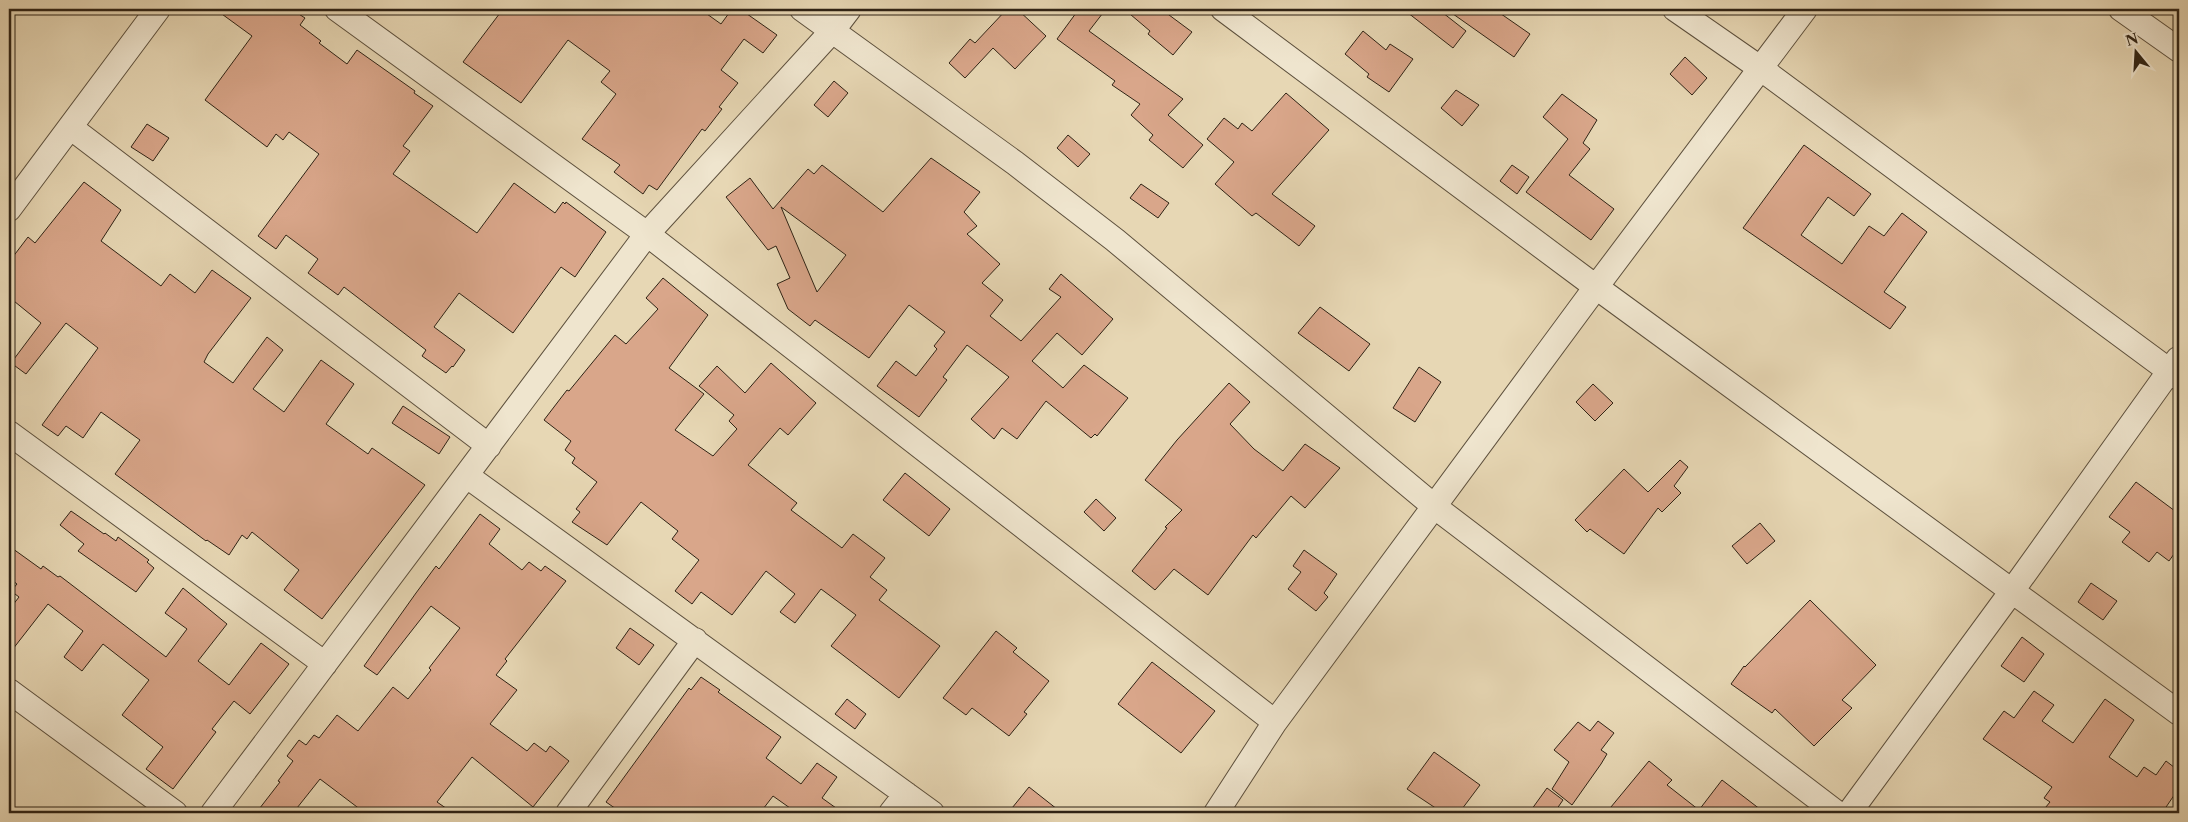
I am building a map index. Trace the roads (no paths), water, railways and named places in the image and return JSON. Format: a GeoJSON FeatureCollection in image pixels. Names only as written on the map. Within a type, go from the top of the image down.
{"type":"FeatureCollection","features":[{"type":"Feature","properties":{"kind":"street"},"geometry":{"type":"LineString","coordinates":[[9,209],[158,9]]}},
{"type":"Feature","properties":{"kind":"street"},"geometry":{"type":"LineString","coordinates":[[337,9],[647,234],[1275,722]]}},
{"type":"Feature","properties":{"kind":"street"},"geometry":{"type":"LineString","coordinates":[[802,9],[1015,163],[1115,240],[1435,507],[1837,813]]}},
{"type":"Feature","properties":{"kind":"street"},"geometry":{"type":"LineString","coordinates":[[213,813],[647,234],[850,9]]}},
{"type":"Feature","properties":{"kind":"street"},"geometry":{"type":"LineString","coordinates":[[1224,9],[1596,287],[2179,713]]}},
{"type":"Feature","properties":{"kind":"street"},"geometry":{"type":"LineString","coordinates":[[1675,9],[1760,68],[2176,369],[1849,813]]}},
{"type":"Feature","properties":{"kind":"street"},"geometry":{"type":"LineString","coordinates":[[1216,813],[1275,722],[1596,287],[1805,9]]}},
{"type":"Feature","properties":{"kind":"street"},"geometry":{"type":"LineString","coordinates":[[2122,9],[2179,50]]}},
{"type":"Feature","properties":{"kind":"street"},"geometry":{"type":"LineString","coordinates":[[70,127],[489,446]]}},
{"type":"Feature","properties":{"kind":"street"},"geometry":{"type":"LineString","coordinates":[[9,433],[325,664]]}},
{"type":"Feature","properties":{"kind":"street"},"geometry":{"type":"LineString","coordinates":[[467,476],[932,813]]}},
{"type":"Feature","properties":{"kind":"street"},"geometry":{"type":"LineString","coordinates":[[568,813],[695,640]]}},
{"type":"Feature","properties":{"kind":"street"},"geometry":{"type":"LineString","coordinates":[[9,691],[175,813]]}},
{"type":"Feature","properties":{"kind":"street"},"geometry":{"type":"LineString","coordinates":[[892,813],[906,794]]}}]}
